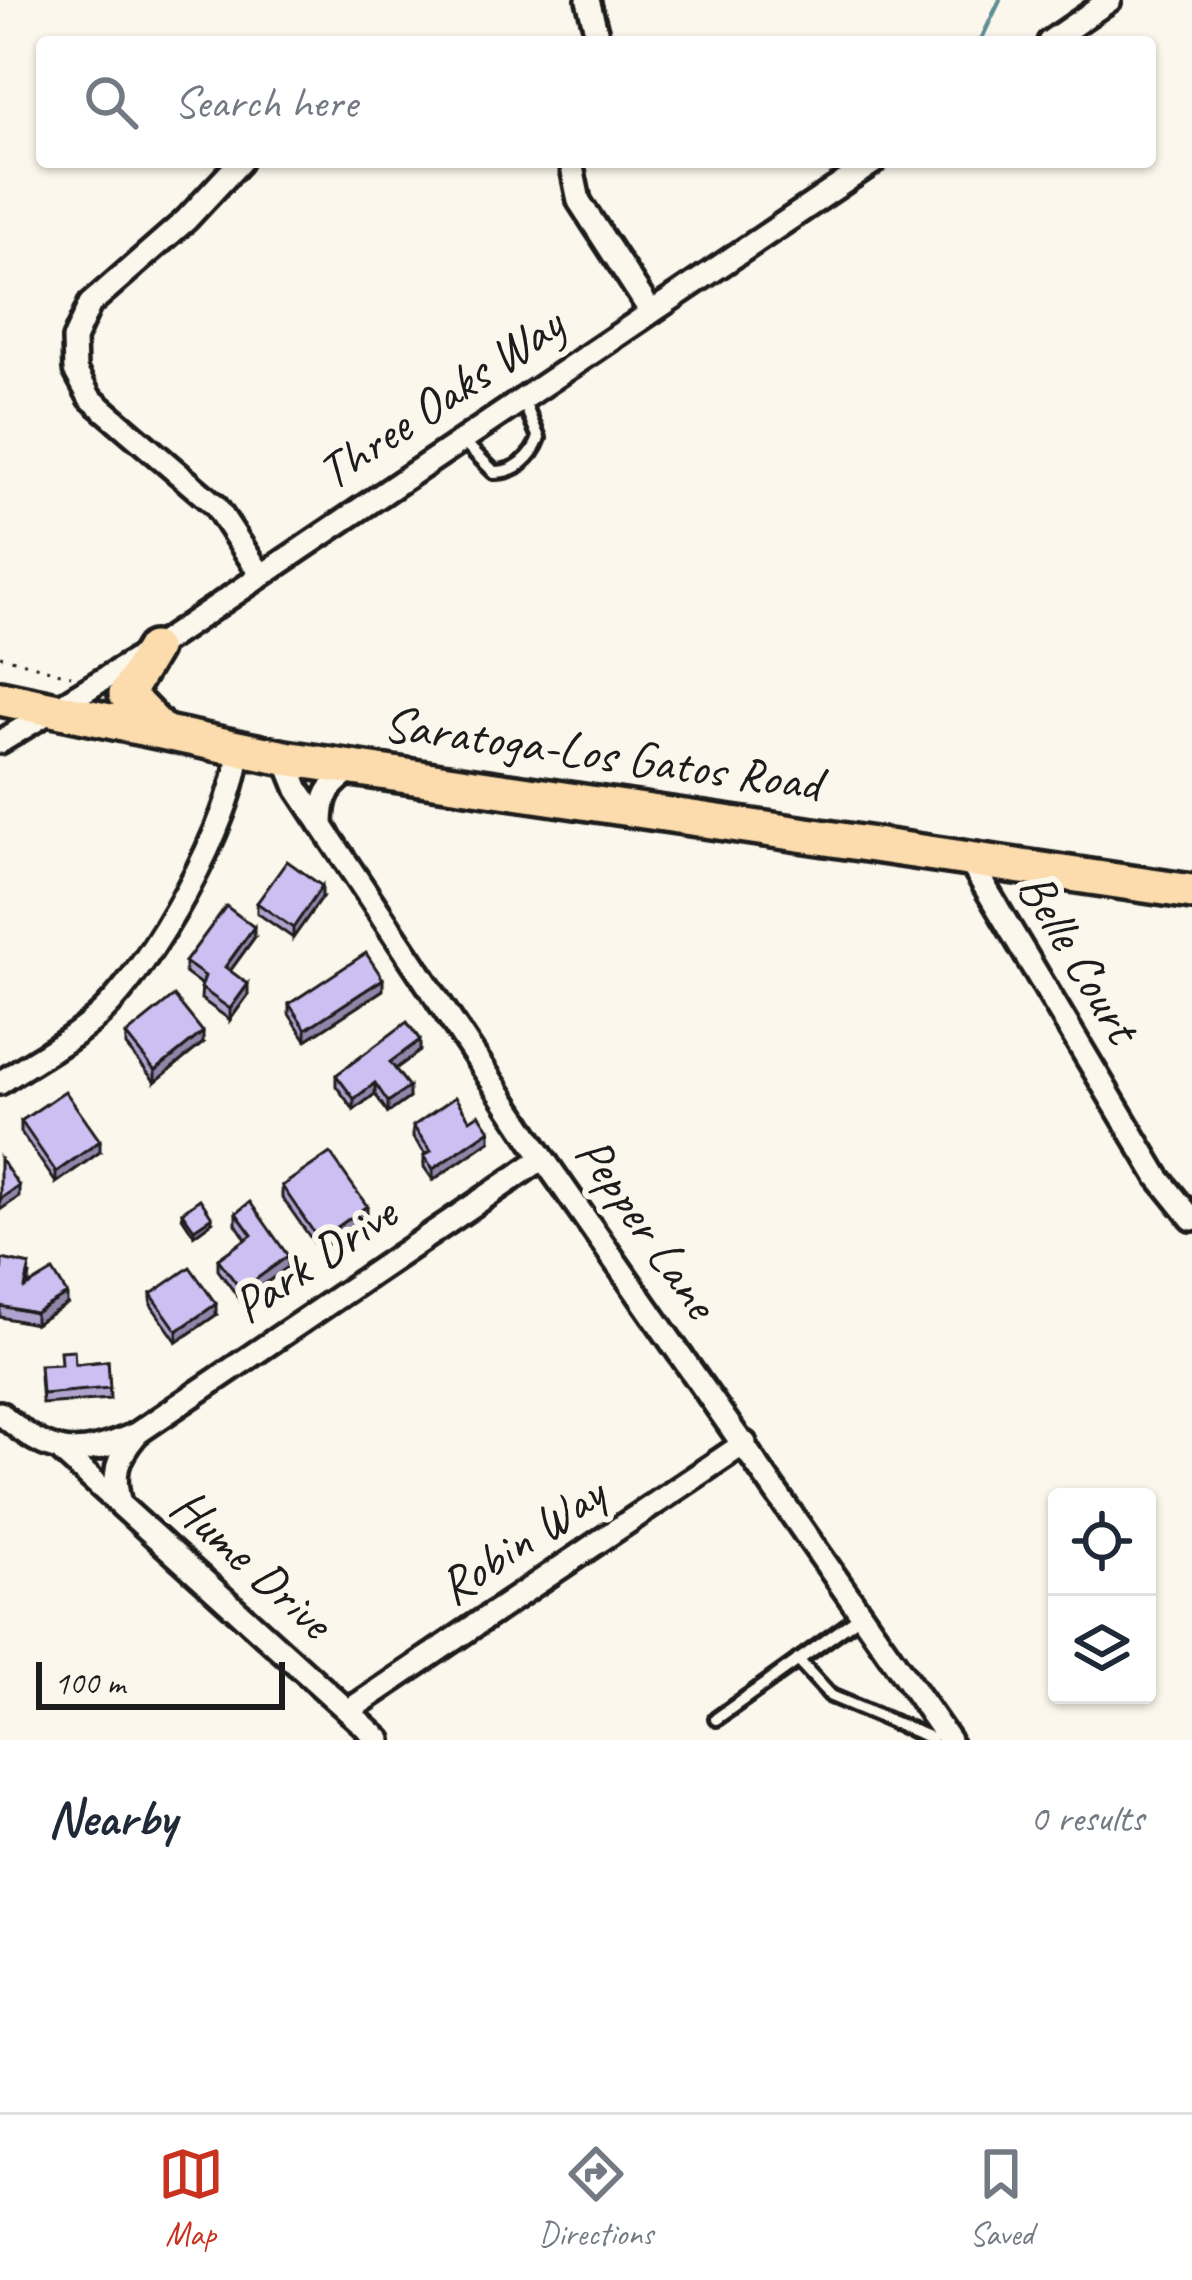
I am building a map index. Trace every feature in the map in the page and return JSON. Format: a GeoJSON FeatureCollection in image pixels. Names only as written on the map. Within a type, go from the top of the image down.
{"type":"FeatureCollection","features":[{"type":"Feature","properties":{"kind":"main road"},"geometry":{"type":"LineString","coordinates":[[153,649],[126,694],[163,732]]}},
{"type":"Feature","properties":{"kind":"main road","name":"Saratoga-Los Gatos Road"},"geometry":{"type":"LineString","coordinates":[[0,698],[285,758],[1192,892]]}},
{"type":"Feature","properties":{"kind":"street"},"geometry":{"type":"LineString","coordinates":[[588,0],[597,36]]}},
{"type":"Feature","properties":{"kind":"street"},"geometry":{"type":"LineString","coordinates":[[1058,36],[1110,0]]}},
{"type":"Feature","properties":{"kind":"street"},"geometry":{"type":"LineString","coordinates":[[235,168],[186,220],[90,304],[74,339],[75,370],[90,398],[215,505],[259,572]]}},
{"type":"Feature","properties":{"kind":"street"},"geometry":{"type":"LineString","coordinates":[[572,168],[579,202],[651,312]]}},
{"type":"Feature","properties":{"kind":"street","name":"Three Oaks Way"},"geometry":{"type":"LineString","coordinates":[[0,742],[153,649],[259,572],[865,168]]}},
{"type":"Feature","properties":{"kind":"street"},"geometry":{"type":"LineString","coordinates":[[0,1082],[98,1016],[129,982],[211,846],[237,777],[239,748]]}},
{"type":"Feature","properties":{"kind":"street","name":"Pepper Lane"},"geometry":{"type":"LineString","coordinates":[[285,758],[298,790],[322,827],[543,1158],[862,1614],[938,1737]]}},
{"type":"Feature","properties":{"kind":"street"},"geometry":{"type":"LineString","coordinates":[[322,827],[322,801],[330,783],[355,768]]}},
{"type":"Feature","properties":{"kind":"street","name":"Belle Court"},"geometry":{"type":"LineString","coordinates":[[969,860],[1158,1177],[1192,1219]]}},
{"type":"Feature","properties":{"kind":"street","name":"Park Drive"},"geometry":{"type":"LineString","coordinates":[[63,1453],[91,1453],[136,1434],[543,1158]]}},
{"type":"Feature","properties":{"kind":"street"},"geometry":{"type":"LineString","coordinates":[[0,1413],[63,1453]]}},
{"type":"Feature","properties":{"kind":"street"},"geometry":{"type":"LineString","coordinates":[[120,1504],[113,1477],[121,1453],[136,1434]]}},
{"type":"Feature","properties":{"kind":"street","name":"Robin Way"},"geometry":{"type":"LineString","coordinates":[[348,1711],[746,1443]]}},
{"type":"Feature","properties":{"kind":"street","name":"Hume Drive"},"geometry":{"type":"LineString","coordinates":[[63,1453],[380,1740]]}},
{"type":"Feature","properties":{"kind":"lane"},"geometry":{"type":"LineString","coordinates":[[461,438],[494,472],[507,472],[534,452],[539,439],[522,398]]}},
{"type":"Feature","properties":{"kind":"lane"},"geometry":{"type":"LineString","coordinates":[[716,1719],[862,1614]]}},
{"type":"Feature","properties":{"kind":"lane"},"geometry":{"type":"LineString","coordinates":[[798,1660],[831,1696],[938,1737]]}},
{"type":"Feature","properties":{"kind":"path"},"geometry":{"type":"LineString","coordinates":[[0,656],[96,682]]}},
{"type":"Feature","properties":{"kind":"building"},"geometry":{"type":"Polygon","coordinates":[[[287,861],[322,886],[293,928],[257,903],[287,861]]]}},
{"type":"Feature","properties":{"kind":"building"},"geometry":{"type":"Polygon","coordinates":[[[226,906],[254,927],[225,967],[248,984],[230,1009],[201,988],[205,976],[185,962],[226,906]]]}},
{"type":"Feature","properties":{"kind":"building"},"geometry":{"type":"Polygon","coordinates":[[[366,953],[383,979],[306,1029],[289,1004],[366,953]]]}},
{"type":"Feature","properties":{"kind":"building"},"geometry":{"type":"Polygon","coordinates":[[[174,996],[203,1032],[155,1071],[126,1035],[174,996]]]}},
{"type":"Feature","properties":{"kind":"building"},"geometry":{"type":"Polygon","coordinates":[[[407,1022],[420,1040],[390,1062],[409,1087],[388,1102],[375,1083],[354,1099],[336,1075],[407,1022]]]}},
{"type":"Feature","properties":{"kind":"building"},"geometry":{"type":"Polygon","coordinates":[[[65,1091],[100,1141],[56,1172],[21,1121],[65,1091]]]}},
{"type":"Feature","properties":{"kind":"building"},"geometry":{"type":"Polygon","coordinates":[[[455,1097],[470,1120],[479,1114],[490,1130],[433,1169],[424,1156],[431,1151],[413,1126],[455,1097]]]}},
{"type":"Feature","properties":{"kind":"building"},"geometry":{"type":"Polygon","coordinates":[[[330,1153],[367,1206],[319,1240],[282,1186],[330,1153]]]}},
{"type":"Feature","properties":{"kind":"building"},"geometry":{"type":"Polygon","coordinates":[[[0,1158],[19,1186],[0,1199],[0,1158]]]}},
{"type":"Feature","properties":{"kind":"building"},"geometry":{"type":"Polygon","coordinates":[[[200,1199],[212,1217],[194,1229],[182,1212],[200,1199]]]}},
{"type":"Feature","properties":{"kind":"building"},"geometry":{"type":"Polygon","coordinates":[[[250,1202],[288,1256],[241,1290],[218,1259],[252,1235],[236,1213],[250,1202]]]}},
{"type":"Feature","properties":{"kind":"building"},"geometry":{"type":"Polygon","coordinates":[[[2,1259],[30,1265],[25,1288],[53,1271],[67,1294],[35,1313],[0,1306],[2,1259]]]}},
{"type":"Feature","properties":{"kind":"building"},"geometry":{"type":"Polygon","coordinates":[[[190,1267],[216,1304],[177,1331],[151,1294],[190,1267]]]}},
{"type":"Feature","properties":{"kind":"building"},"geometry":{"type":"Polygon","coordinates":[[[74,1350],[75,1364],[108,1361],[110,1388],[42,1394],[40,1365],[61,1364],[60,1351],[74,1350]]]}},
{"type":"Feature","properties":{"kind":"waterway"},"geometry":{"type":"LineString","coordinates":[[983,36],[1000,0]]}}]}
